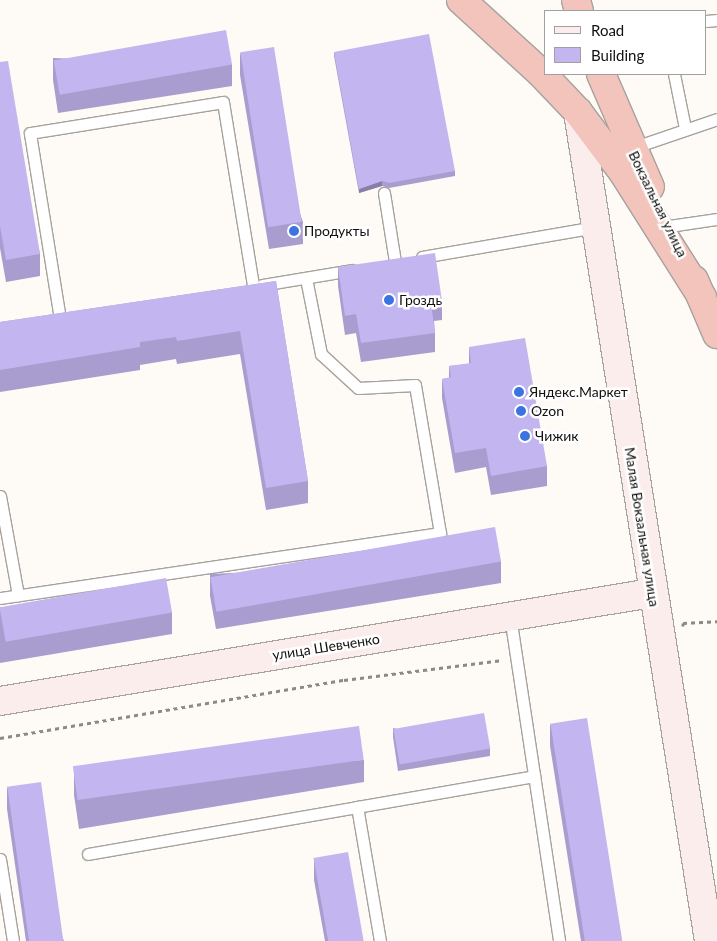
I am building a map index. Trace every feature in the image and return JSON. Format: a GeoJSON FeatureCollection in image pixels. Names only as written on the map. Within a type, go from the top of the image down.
{"type":"FeatureCollection","features":[{"type":"Feature","properties":{"kind":"highway"},"geometry":{"type":"LineString","coordinates":[[461,0],[541,73],[578,112],[623,172],[702,297]]}},
{"type":"Feature","properties":{"kind":"highway","name":"Вокзальная улица"},"geometry":{"type":"LineString","coordinates":[[601,75],[631,148],[716,329]]}},
{"type":"Feature","properties":{"kind":"street","name":"Малая Вокзальная улица"},"geometry":{"type":"LineString","coordinates":[[578,112],[652,593],[709,941]]}},
{"type":"Feature","properties":{"kind":"street","name":"улица Шевченко"},"geometry":{"type":"LineString","coordinates":[[0,701],[652,593]]}},
{"type":"Feature","properties":{"kind":"lane"},"geometry":{"type":"LineString","coordinates":[[674,75],[685,128]]}},
{"type":"Feature","properties":{"kind":"lane"},"geometry":{"type":"LineString","coordinates":[[60,319],[30,133],[223,102],[248,287],[368,267]]}},
{"type":"Feature","properties":{"kind":"lane"},"geometry":{"type":"LineString","coordinates":[[631,148],[717,118]]}},
{"type":"Feature","properties":{"kind":"lane"},"geometry":{"type":"LineString","coordinates":[[384,193],[391,263],[595,227]]}},
{"type":"Feature","properties":{"kind":"lane"},"geometry":{"type":"LineString","coordinates":[[669,226],[717,219]]}},
{"type":"Feature","properties":{"kind":"lane"},"geometry":{"type":"LineString","coordinates":[[0,598],[440,533],[416,385],[358,388],[321,354],[306,278]]}},
{"type":"Feature","properties":{"kind":"lane"},"geometry":{"type":"LineString","coordinates":[[0,496],[18,595]]}},
{"type":"Feature","properties":{"kind":"lane"},"geometry":{"type":"LineString","coordinates":[[510,616],[559,941]]}},
{"type":"Feature","properties":{"kind":"lane"},"geometry":{"type":"LineString","coordinates":[[88,854],[534,776]]}},
{"type":"Feature","properties":{"kind":"lane"},"geometry":{"type":"LineString","coordinates":[[357,807],[380,941]]}},
{"type":"Feature","properties":{"kind":"lane"},"geometry":{"type":"LineString","coordinates":[[0,859],[13,941]]}},
{"type":"Feature","properties":{"kind":"path"},"geometry":{"type":"LineString","coordinates":[[684,633],[683,623],[717,621]]}},
{"type":"Feature","properties":{"kind":"path"},"geometry":{"type":"LineString","coordinates":[[0,738],[344,680],[516,659]]}},
{"type":"Feature","properties":{"kind":"building"},"geometry":{"type":"Polygon","coordinates":[[[226,30],[232,64],[60,95],[54,60],[226,30]]]}},
{"type":"Feature","properties":{"kind":"building"},"geometry":{"type":"Polygon","coordinates":[[[429,34],[455,171],[389,183],[382,181],[359,189],[334,52],[429,34]]]}},
{"type":"Feature","properties":{"kind":"building"},"geometry":{"type":"Polygon","coordinates":[[[274,47],[302,222],[268,227],[240,52],[274,47]]]}},
{"type":"Feature","properties":{"kind":"building"},"geometry":{"type":"Polygon","coordinates":[[[8,61],[40,254],[6,260],[0,226],[0,62],[8,61]]]}},
{"type":"Feature","properties":{"kind":"building"},"geometry":{"type":"Polygon","coordinates":[[[435,253],[442,301],[431,303],[435,333],[361,343],[356,314],[345,316],[338,267],[435,253]]]}},
{"type":"Feature","properties":{"kind":"building"},"geometry":{"type":"Polygon","coordinates":[[[276,281],[308,481],[266,488],[240,331],[177,341],[176,337],[140,342],[140,347],[0,370],[0,322],[276,281]]]}},
{"type":"Feature","properties":{"kind":"building"},"geometry":{"type":"Polygon","coordinates":[[[525,338],[547,466],[491,476],[486,448],[455,453],[442,379],[451,377],[449,366],[471,363],[469,347],[525,338]]]}},
{"type":"Feature","properties":{"kind":"building"},"geometry":{"type":"Polygon","coordinates":[[[495,527],[501,561],[216,612],[210,577],[495,527]]]}},
{"type":"Feature","properties":{"kind":"building"},"geometry":{"type":"Polygon","coordinates":[[[166,578],[172,612],[6,642],[0,607],[166,578]]]}},
{"type":"Feature","properties":{"kind":"building"},"geometry":{"type":"Polygon","coordinates":[[[484,713],[490,748],[400,764],[393,729],[484,713]]]}},
{"type":"Feature","properties":{"kind":"building"},"geometry":{"type":"Polygon","coordinates":[[[587,718],[622,941],[585,941],[550,724],[587,718]]]}},
{"type":"Feature","properties":{"kind":"building"},"geometry":{"type":"Polygon","coordinates":[[[359,726],[364,760],[78,800],[73,766],[359,726]]]}},
{"type":"Feature","properties":{"kind":"building"},"geometry":{"type":"Polygon","coordinates":[[[41,782],[63,941],[29,941],[7,787],[41,782]]]}},
{"type":"Feature","properties":{"kind":"building"},"geometry":{"type":"Polygon","coordinates":[[[348,852],[364,941],[328,941],[314,858],[348,852]]]}},
{"type":"Feature","properties":{"kind":"place","name":"Продукты"},"geometry":{"type":"Point","coordinates":[294,231]}},
{"type":"Feature","properties":{"kind":"place","name":"Гроздь"},"geometry":{"type":"Point","coordinates":[389,300]}},
{"type":"Feature","properties":{"kind":"place","name":"Яндекс.Маркет"},"geometry":{"type":"Point","coordinates":[519,392]}},
{"type":"Feature","properties":{"kind":"place","name":"Ozon"},"geometry":{"type":"Point","coordinates":[521,411]}},
{"type":"Feature","properties":{"kind":"place","name":"Чижик"},"geometry":{"type":"Point","coordinates":[525,436]}}]}
